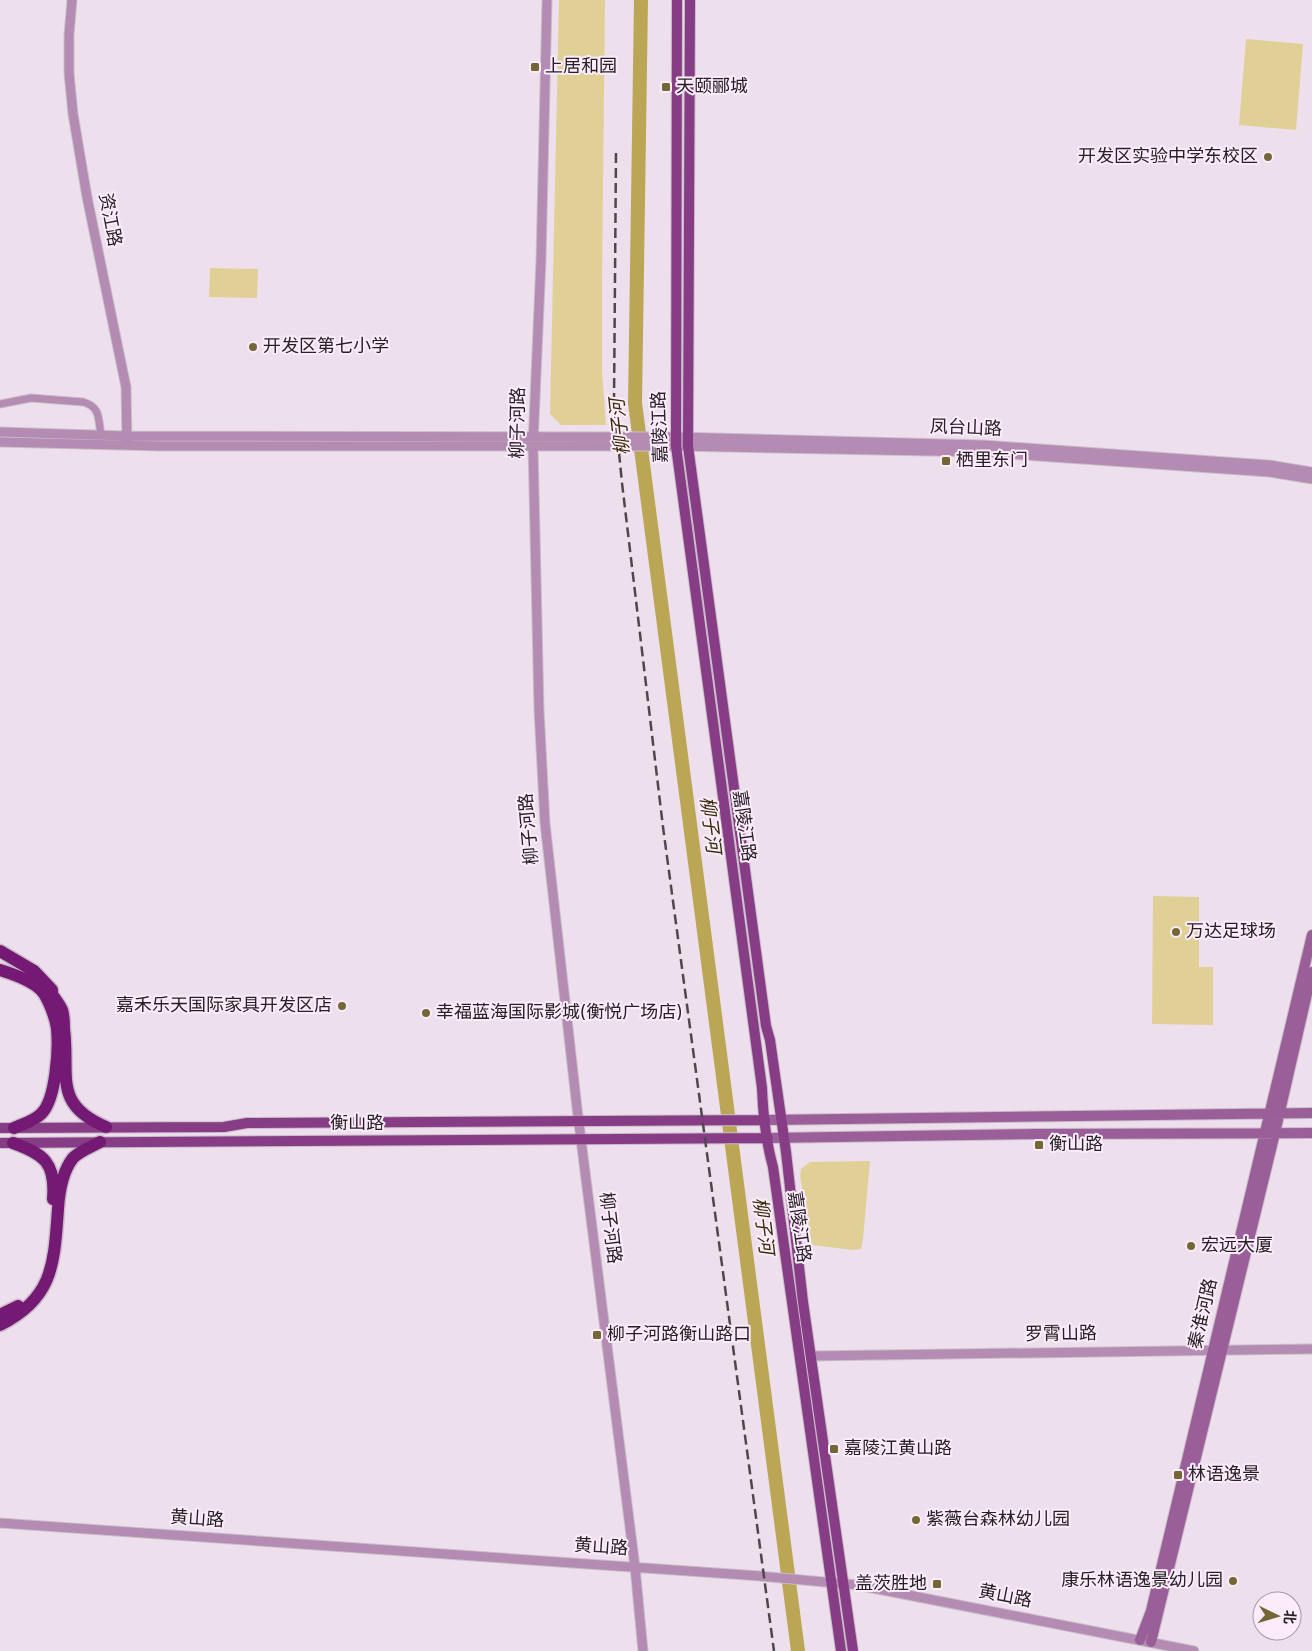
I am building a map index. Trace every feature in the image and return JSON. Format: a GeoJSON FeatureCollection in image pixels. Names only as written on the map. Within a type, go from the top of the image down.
{"type":"FeatureCollection","features":[{"type":"Feature","properties":{"kind":"highway"},"geometry":{"type":"LineString","coordinates":[[0,951],[34,971],[52,990],[52,994],[62,1011],[66,1040],[66,1084],[69,1095],[73,1104],[86,1117],[106,1127]]}},
{"type":"Feature","properties":{"kind":"highway"},"geometry":{"type":"LineString","coordinates":[[0,970],[24,979],[42,990],[52,1010],[57,1028],[54,1086],[50,1102],[41,1114],[14,1128]]}},
{"type":"Feature","properties":{"kind":"highway"},"geometry":{"type":"LineString","coordinates":[[7,1315],[30,1306],[50,1274],[55,1254],[58,1196],[68,1169],[73,1158],[100,1142]]}},
{"type":"Feature","properties":{"kind":"highway"},"geometry":{"type":"LineString","coordinates":[[0,1325],[7,1315],[20,1306],[36,1288],[47,1265],[54,1188],[52,1176],[44,1158],[35,1152],[6,1143]]}},
{"type":"Feature","properties":{"kind":"main road","name":"嘉陵江路"},"geometry":{"type":"LineString","coordinates":[[677,0],[676,442],[765,1120],[833,1583],[841,1651]]}},
{"type":"Feature","properties":{"kind":"main road","name":"嘉陵江路"},"geometry":{"type":"LineString","coordinates":[[690,0],[688,442],[766,1026],[770,1040],[811,1356],[853,1651]]}},
{"type":"Feature","properties":{"kind":"main road","name":"秦淮河路"},"geometry":{"type":"LineString","coordinates":[[1151,1642],[1217,1350],[1270,1133],[1312,935]]}},
{"type":"Feature","properties":{"kind":"main road","name":"秦淮河路"},"geometry":{"type":"LineString","coordinates":[[1274,1114],[1312,972]]}},
{"type":"Feature","properties":{"kind":"main road"},"geometry":{"type":"LineString","coordinates":[[0,1128],[224,1126],[247,1123],[579,1122],[601,1120],[765,1120],[1312,1113]]}},
{"type":"Feature","properties":{"kind":"main road"},"geometry":{"type":"LineString","coordinates":[[768,1138],[1036,1134],[1312,1133]]}},
{"type":"Feature","properties":{"kind":"main road","name":"衡山路"},"geometry":{"type":"LineString","coordinates":[[6,1143],[768,1138]]}},
{"type":"Feature","properties":{"kind":"main road","name":"秦淮河路"},"geometry":{"type":"LineString","coordinates":[[1140,1640],[1153,1601],[1206,1382],[1217,1350]]}},
{"type":"Feature","properties":{"kind":"street","name":"资江路"},"geometry":{"type":"LineString","coordinates":[[72,0],[69,35],[69,72],[73,114],[87,197],[126,387],[127,440]]}},
{"type":"Feature","properties":{"kind":"street","name":"柳子河路"},"geometry":{"type":"LineString","coordinates":[[547,0],[541,260],[534,441],[539,710],[545,823],[579,1122],[635,1567],[643,1651]]}},
{"type":"Feature","properties":{"kind":"street"},"geometry":{"type":"LineString","coordinates":[[0,404],[31,398],[92,404],[97,411],[101,435]]}},
{"type":"Feature","properties":{"kind":"street"},"geometry":{"type":"LineString","coordinates":[[0,432],[101,435],[127,440]]}},
{"type":"Feature","properties":{"kind":"street"},"geometry":{"type":"LineString","coordinates":[[0,442],[127,440]]}},
{"type":"Feature","properties":{"kind":"street","name":"凤台山路"},"geometry":{"type":"LineString","coordinates":[[127,440],[983,445],[1269,465],[1312,472]]}},
{"type":"Feature","properties":{"kind":"street","name":"凤台山路"},"geometry":{"type":"LineString","coordinates":[[688,442],[982,452],[1269,472],[1312,479]]}},
{"type":"Feature","properties":{"kind":"street","name":"罗霄山路"},"geometry":{"type":"LineString","coordinates":[[811,1356],[1312,1349]]}},
{"type":"Feature","properties":{"kind":"street","name":"黄山路"},"geometry":{"type":"LineString","coordinates":[[0,1523],[818,1581],[844,1584],[1194,1651]]}},
{"type":"Feature","properties":{"kind":"shaded area"},"geometry":{"type":"Polygon","coordinates":[[[559,0],[605,0],[602,372],[606,425],[561,425],[550,414],[559,0]]]}},
{"type":"Feature","properties":{"kind":"shaded area"},"geometry":{"type":"Polygon","coordinates":[[[1246,39],[1303,44],[1296,130],[1239,125],[1246,39]]]}},
{"type":"Feature","properties":{"kind":"shaded area"},"geometry":{"type":"Polygon","coordinates":[[[210,268],[258,269],[257,298],[209,297],[210,268]]]}},
{"type":"Feature","properties":{"kind":"shaded area","name":"万达足球场"},"geometry":{"type":"Polygon","coordinates":[[[1153,896],[1199,897],[1199,967],[1213,967],[1213,1025],[1152,1024],[1153,896]]]}},
{"type":"Feature","properties":{"kind":"shaded area"},"geometry":{"type":"Polygon","coordinates":[[[870,1161],[861,1249],[853,1250],[812,1245],[800,1176],[801,1169],[810,1162],[870,1161]]]}},
{"type":"Feature","properties":{"kind":"waterway","name":"柳子河"},"geometry":{"type":"LineString","coordinates":[[641,0],[635,403],[798,1651]]}},
{"type":"Feature","properties":{"kind":"railway"},"geometry":{"type":"LineString","coordinates":[[616,153],[614,402],[622,483],[663,827],[774,1651]]}},
{"type":"Feature","properties":{"kind":"place","name":"上居和园"},"geometry":{"type":"Point","coordinates":[535,67]}},
{"type":"Feature","properties":{"kind":"place","name":"天颐郦城"},"geometry":{"type":"Point","coordinates":[666,87]}},
{"type":"Feature","properties":{"kind":"place","name":"开发区实验中学东校区"},"geometry":{"type":"Point","coordinates":[1268,157]}},
{"type":"Feature","properties":{"kind":"place","name":"开发区第七小学"},"geometry":{"type":"Point","coordinates":[253,347]}},
{"type":"Feature","properties":{"kind":"place","name":"栖里东门"},"geometry":{"type":"Point","coordinates":[946,461]}},
{"type":"Feature","properties":{"kind":"place","name":"万达足球场"},"geometry":{"type":"Point","coordinates":[1176,932]}},
{"type":"Feature","properties":{"kind":"place","name":"嘉禾乐天国际家具开发区店"},"geometry":{"type":"Point","coordinates":[342,1006]}},
{"type":"Feature","properties":{"kind":"place","name":"幸福蓝海国际影城(衡悦广场店)"},"geometry":{"type":"Point","coordinates":[426,1013]}},
{"type":"Feature","properties":{"kind":"place","name":"衡山路"},"geometry":{"type":"Point","coordinates":[1039,1145]}},
{"type":"Feature","properties":{"kind":"place","name":"宏远大厦"},"geometry":{"type":"Point","coordinates":[1191,1246]}},
{"type":"Feature","properties":{"kind":"place","name":"柳子河路衡山路口"},"geometry":{"type":"Point","coordinates":[597,1335]}},
{"type":"Feature","properties":{"kind":"place","name":"嘉陵江黄山路"},"geometry":{"type":"Point","coordinates":[834,1449]}},
{"type":"Feature","properties":{"kind":"place","name":"林语逸景"},"geometry":{"type":"Point","coordinates":[1178,1475]}},
{"type":"Feature","properties":{"kind":"place","name":"紫薇台森林幼儿园"},"geometry":{"type":"Point","coordinates":[916,1520]}},
{"type":"Feature","properties":{"kind":"place","name":"康乐林语逸景幼儿园"},"geometry":{"type":"Point","coordinates":[1233,1581]}},
{"type":"Feature","properties":{"kind":"place","name":"盖茨胜地"},"geometry":{"type":"Point","coordinates":[937,1584]}}]}
